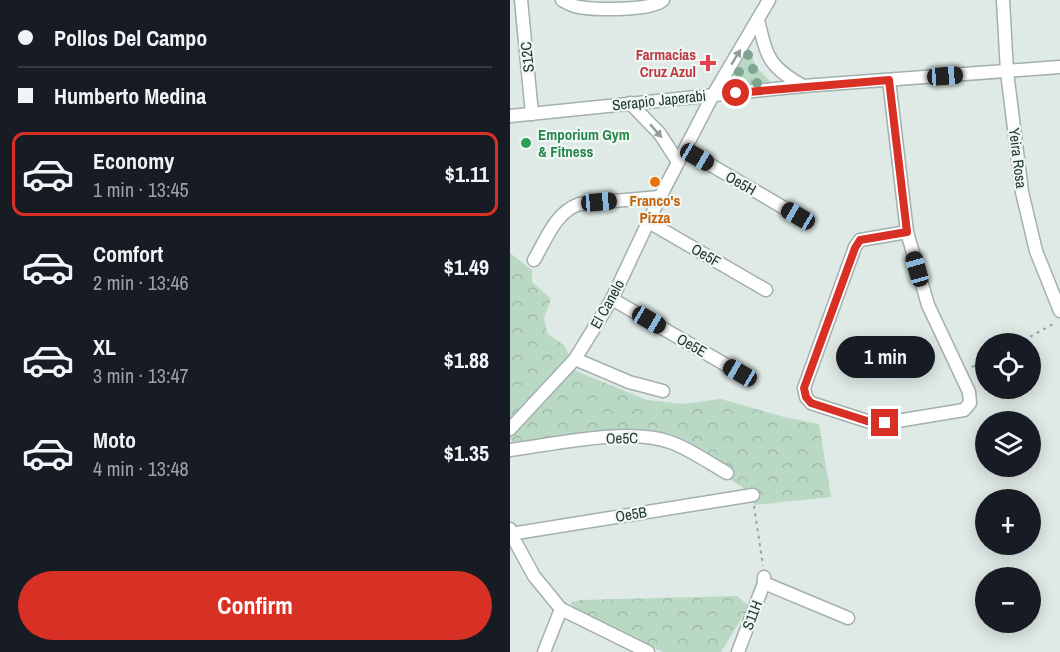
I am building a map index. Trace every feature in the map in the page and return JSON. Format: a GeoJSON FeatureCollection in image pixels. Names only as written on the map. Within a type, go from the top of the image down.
{"type":"FeatureCollection","features":[{"type":"Feature","properties":{"kind":"street","name":"S12C"},"geometry":{"type":"LineString","coordinates":[[521,0],[532,114]]}},
{"type":"Feature","properties":{"kind":"street"},"geometry":{"type":"LineString","coordinates":[[562,0],[646,8],[658,5],[663,0]]}},
{"type":"Feature","properties":{"kind":"street","name":"El Canelo"},"geometry":{"type":"LineString","coordinates":[[510,429],[575,359],[612,298],[647,221],[713,95],[769,0]]}},
{"type":"Feature","properties":{"kind":"street","name":"Yeira Rosa"},"geometry":{"type":"LineString","coordinates":[[1003,0],[1007,72],[1022,192],[1036,251],[1060,311]]}},
{"type":"Feature","properties":{"kind":"street"},"geometry":{"type":"LineString","coordinates":[[758,20],[764,46],[772,62],[782,74],[803,86]]}},
{"type":"Feature","properties":{"kind":"street","name":"Serapio Japerabi"},"geometry":{"type":"LineString","coordinates":[[510,116],[803,86],[1060,67]]}},
{"type":"Feature","properties":{"kind":"street"},"geometry":{"type":"LineString","coordinates":[[889,80],[907,232],[928,305],[969,392],[970,403],[964,410],[885,423],[870,422],[811,403],[806,397],[804,388],[851,258],[860,240],[907,232]]}},
{"type":"Feature","properties":{"kind":"street"},"geometry":{"type":"LineString","coordinates":[[630,103],[660,134],[678,162]]}},
{"type":"Feature","properties":{"kind":"street","name":"Oe5H"},"geometry":{"type":"LineString","coordinates":[[685,150],[798,216]]}},
{"type":"Feature","properties":{"kind":"street"},"geometry":{"type":"LineString","coordinates":[[534,260],[559,216],[568,208],[579,204],[660,197]]}},
{"type":"Feature","properties":{"kind":"street","name":"Oe5F"},"geometry":{"type":"LineString","coordinates":[[647,221],[766,290]]}},
{"type":"Feature","properties":{"kind":"street","name":"Oe5E"},"geometry":{"type":"LineString","coordinates":[[612,298],[740,373]]}},
{"type":"Feature","properties":{"kind":"street"},"geometry":{"type":"LineString","coordinates":[[575,359],[629,382],[663,392]]}},
{"type":"Feature","properties":{"kind":"street","name":"Oe5C"},"geometry":{"type":"LineString","coordinates":[[510,450],[591,439],[637,436],[670,442],[727,473]]}},
{"type":"Feature","properties":{"kind":"street","name":"Oe5B"},"geometry":{"type":"LineString","coordinates":[[510,534],[753,495]]}},
{"type":"Feature","properties":{"kind":"street"},"geometry":{"type":"LineString","coordinates":[[510,530],[510,534],[534,576],[561,609],[648,652]]}},
{"type":"Feature","properties":{"kind":"street"},"geometry":{"type":"LineString","coordinates":[[764,580],[848,618]]}},
{"type":"Feature","properties":{"kind":"street","name":"S11H"},"geometry":{"type":"LineString","coordinates":[[738,652],[764,580]]}},
{"type":"Feature","properties":{"kind":"street"},"geometry":{"type":"LineString","coordinates":[[544,652],[561,609]]}},
{"type":"Feature","properties":{"kind":"path"},"geometry":{"type":"LineString","coordinates":[[1038,333],[1060,321]]}},
{"type":"Feature","properties":{"kind":"path"},"geometry":{"type":"LineString","coordinates":[[753,495],[764,580]]}},
{"type":"Feature","properties":{"kind":"green space"},"geometry":{"type":"Polygon","coordinates":[[[749,48],[756,67],[772,83],[726,88],[749,48]]]}},
{"type":"Feature","properties":{"kind":"green space"},"geometry":{"type":"Polygon","coordinates":[[[510,253],[532,270],[532,282],[551,299],[544,318],[547,333],[565,346],[576,371],[647,400],[683,404],[721,399],[784,417],[819,424],[831,497],[754,505],[753,494],[671,442],[603,433],[514,443],[510,439],[510,253]]]}},
{"type":"Feature","properties":{"kind":"green space"},"geometry":{"type":"Polygon","coordinates":[[[737,596],[749,606],[721,652],[663,652],[578,612],[570,603],[580,600],[737,596]]]}},
{"type":"Feature","properties":{"kind":"place","name":"Farmacias Cruz Azul"},"geometry":{"type":"Point","coordinates":[708,63]}},
{"type":"Feature","properties":{"kind":"place","name":"Emporium Gym & Fitness"},"geometry":{"type":"Point","coordinates":[526,143]}},
{"type":"Feature","properties":{"kind":"place","name":"Franco's Pizza"},"geometry":{"type":"Point","coordinates":[655,182]}},
{"type":"Feature","properties":{"kind":"route"},"geometry":{"type":"LineString","coordinates":[[736,93],[889,80],[907,232],[860,240],[855,248],[804,388],[806,397],[811,403],[870,422],[885,423]]}}]}
